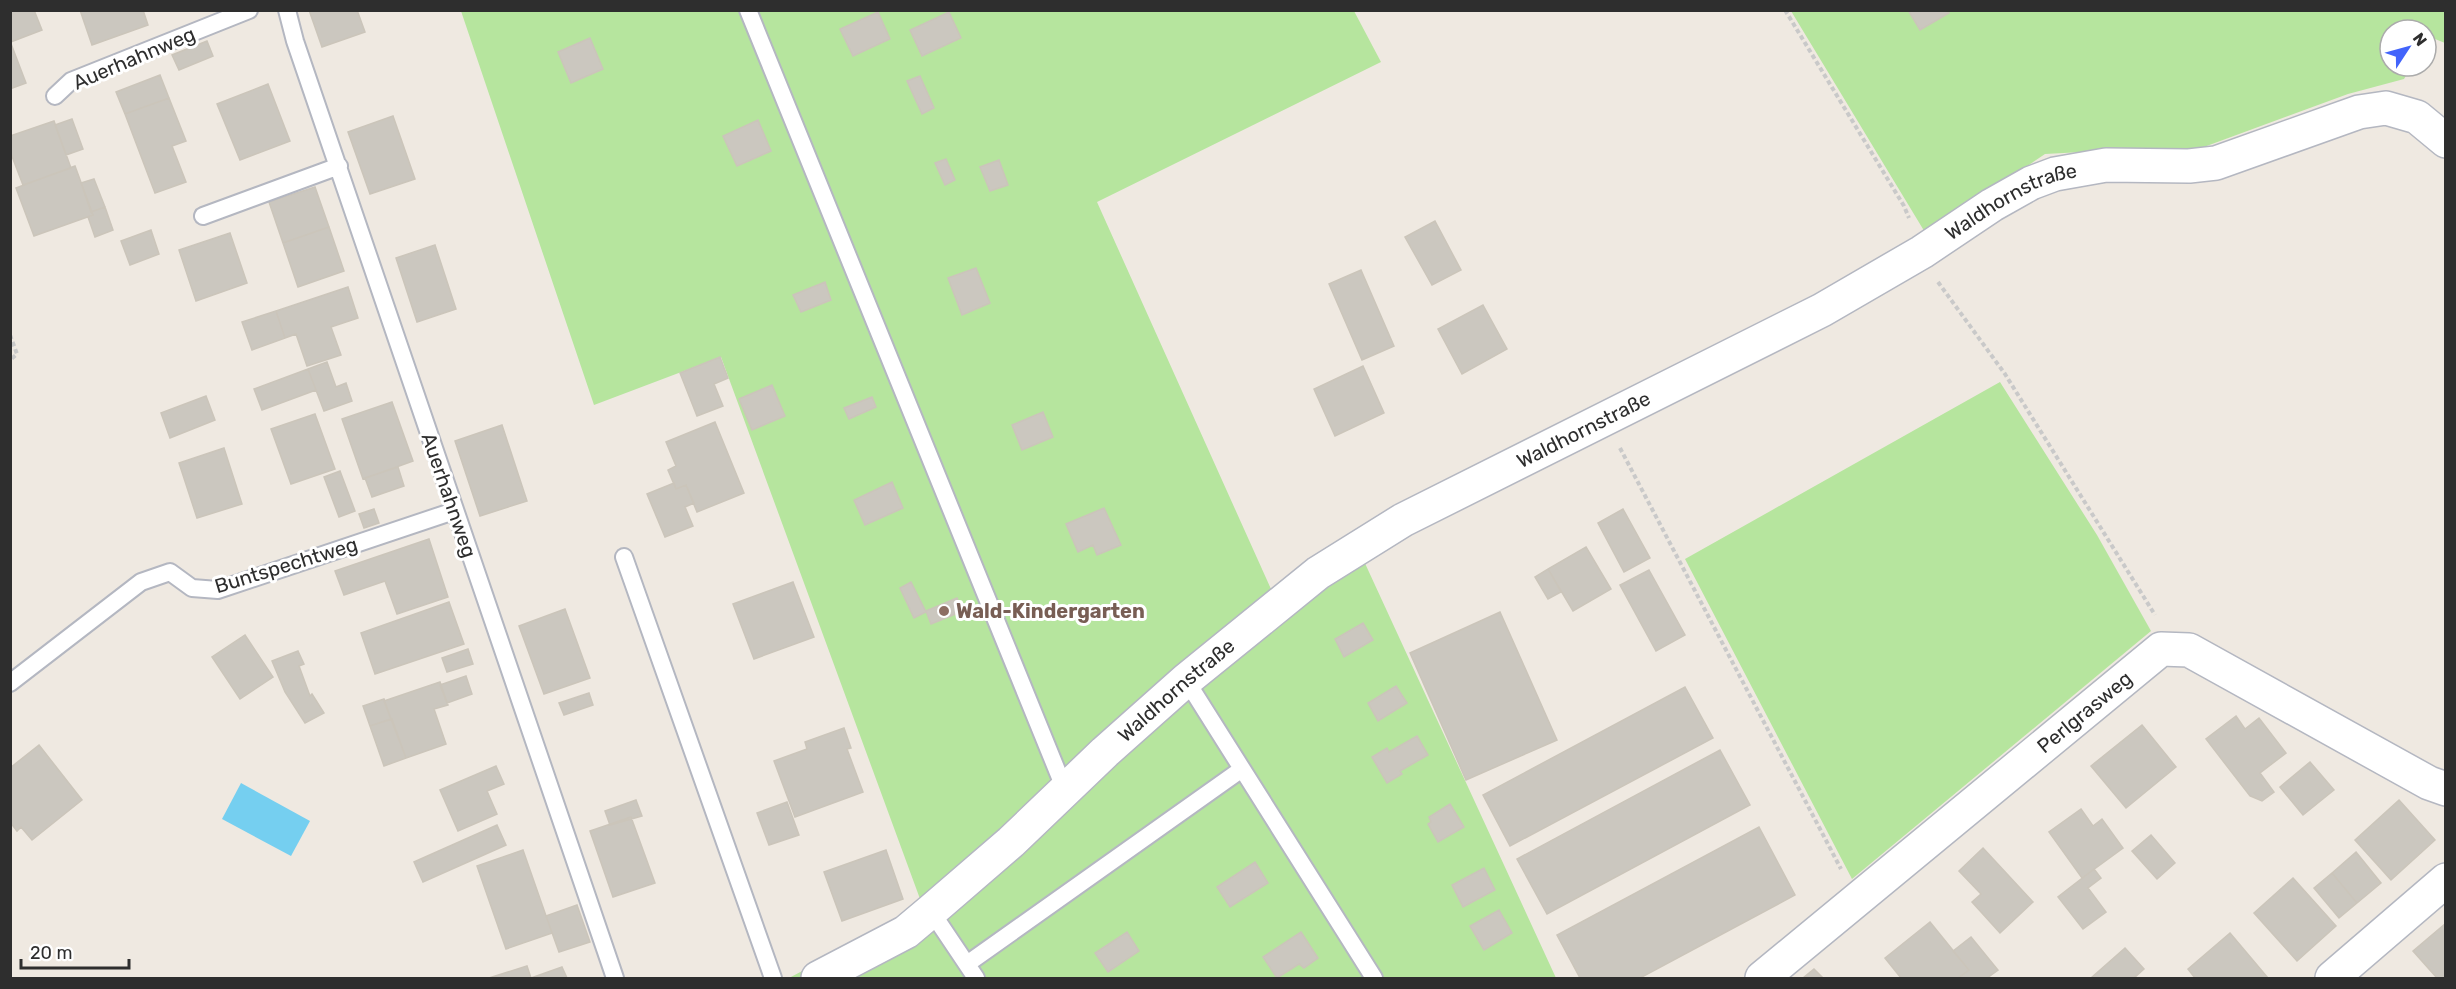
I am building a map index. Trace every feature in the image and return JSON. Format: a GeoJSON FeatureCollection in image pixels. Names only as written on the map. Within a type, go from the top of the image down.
{"type":"FeatureCollection","features":[{"type":"Feature","properties":{"kind":"street","name":"Waldhornstraße"},"geometry":{"type":"LineString","coordinates":[[818,978],[906,932],[1011,842],[1105,752],[1186,680],[1318,573],[1402,520],[1822,310],[1922,252],[1992,205],[2031,183],[2055,174],[2106,165],[2216,164],[2359,112],[2386,108],[2417,117],[2445,141]]}},
{"type":"Feature","properties":{"kind":"street"},"geometry":{"type":"LineString","coordinates":[[2161,648],[2189,650],[2429,783],[2445,789]]}},
{"type":"Feature","properties":{"kind":"street","name":"Perlgrasweg"},"geometry":{"type":"LineString","coordinates":[[1762,978],[2161,648]]}},
{"type":"Feature","properties":{"kind":"street"},"geometry":{"type":"LineString","coordinates":[[2332,978],[2445,880]]}},
{"type":"Feature","properties":{"kind":"lane","name":"Auerhahnweg"},"geometry":{"type":"LineString","coordinates":[[55,96],[70,81],[249,10]]}},
{"type":"Feature","properties":{"kind":"lane","name":"Auerhahnweg"},"geometry":{"type":"LineString","coordinates":[[287,10],[295,41],[454,511],[615,978]]}},
{"type":"Feature","properties":{"kind":"lane"},"geometry":{"type":"LineString","coordinates":[[748,10],[1065,790]]}},
{"type":"Feature","properties":{"kind":"lane"},"geometry":{"type":"LineString","coordinates":[[203,216],[339,166]]}},
{"type":"Feature","properties":{"kind":"lane","name":"Buntspechtweg"},"geometry":{"type":"LineString","coordinates":[[10,683],[141,582],[170,572],[192,588],[218,590],[454,511]]}},
{"type":"Feature","properties":{"kind":"lane"},"geometry":{"type":"LineString","coordinates":[[624,557],[772,978]]}},
{"type":"Feature","properties":{"kind":"lane"},"geometry":{"type":"LineString","coordinates":[[1186,680],[1374,978]]}},
{"type":"Feature","properties":{"kind":"lane"},"geometry":{"type":"LineString","coordinates":[[931,911],[972,971],[1242,769]]}},
{"type":"Feature","properties":{"kind":"path"},"geometry":{"type":"LineString","coordinates":[[1785,10],[1904,206],[1931,272],[2005,374],[2127,568],[2160,624],[2161,648]]}},
{"type":"Feature","properties":{"kind":"path"},"geometry":{"type":"LineString","coordinates":[[10,334],[17,354],[10,360]]}},
{"type":"Feature","properties":{"kind":"path"},"geometry":{"type":"LineString","coordinates":[[1603,419],[1846,879],[1855,903]]}},
{"type":"Feature","properties":{"kind":"green space"},"geometry":{"type":"Polygon","coordinates":[[[2445,10],[2445,43],[2438,40],[2438,18],[2378,18],[2378,78],[2404,79],[2348,94],[2193,151],[2156,148],[2045,154],[1926,234],[1791,11],[2445,10]]]}},
{"type":"Feature","properties":{"kind":"green space"},"geometry":{"type":"Polygon","coordinates":[[[461,11],[1354,11],[1381,62],[1097,202],[1284,618],[1363,559],[1556,978],[789,978],[923,907],[721,357],[594,405],[461,11]]]}},
{"type":"Feature","properties":{"kind":"green space"},"geometry":{"type":"Polygon","coordinates":[[[2000,382],[2097,535],[2151,631],[1852,879],[1685,559],[2000,382]]]}},
{"type":"Feature","properties":{"kind":"water"},"geometry":{"type":"Polygon","coordinates":[[[241,783],[310,821],[291,856],[222,819],[241,783]]]}},
{"type":"Feature","properties":{"kind":"building"},"geometry":{"type":"Polygon","coordinates":[[[10,10],[34,10],[42,30],[11,42],[10,10]]]}},
{"type":"Feature","properties":{"kind":"building"},"geometry":{"type":"Polygon","coordinates":[[[80,10],[143,10],[148,25],[92,45],[80,10]]]}},
{"type":"Feature","properties":{"kind":"building"},"geometry":{"type":"Polygon","coordinates":[[[309,10],[357,10],[365,32],[322,47],[309,10]]]}},
{"type":"Feature","properties":{"kind":"building"},"geometry":{"type":"Polygon","coordinates":[[[1908,10],[1947,10],[1949,13],[1920,30],[1908,10]]]}},
{"type":"Feature","properties":{"kind":"building"},"geometry":{"type":"Polygon","coordinates":[[[878,12],[890,39],[853,56],[840,29],[878,12]]]}},
{"type":"Feature","properties":{"kind":"building"},"geometry":{"type":"Polygon","coordinates":[[[949,12],[961,38],[922,56],[910,30],[949,12]]]}},
{"type":"Feature","properties":{"kind":"building"},"geometry":{"type":"Polygon","coordinates":[[[590,38],[603,69],[571,83],[558,52],[590,38]]]}},
{"type":"Feature","properties":{"kind":"building"},"geometry":{"type":"Polygon","coordinates":[[[10,41],[26,83],[10,89],[10,41]]]}},
{"type":"Feature","properties":{"kind":"building"},"geometry":{"type":"Polygon","coordinates":[[[207,41],[213,56],[179,70],[172,55],[207,41]]]}},
{"type":"Feature","properties":{"kind":"building"},"geometry":{"type":"Polygon","coordinates":[[[160,75],[169,98],[125,114],[116,92],[160,75]]]}},
{"type":"Feature","properties":{"kind":"building"},"geometry":{"type":"Polygon","coordinates":[[[920,76],[934,108],[922,114],[907,81],[920,76]]]}},
{"type":"Feature","properties":{"kind":"building"},"geometry":{"type":"Polygon","coordinates":[[[268,84],[290,141],[240,160],[217,104],[268,84]]]}},
{"type":"Feature","properties":{"kind":"building"},"geometry":{"type":"Polygon","coordinates":[[[169,98],[186,141],[172,146],[186,182],[155,193],[125,114],[169,98]]]}},
{"type":"Feature","properties":{"kind":"building"},"geometry":{"type":"Polygon","coordinates":[[[393,116],[415,179],[370,194],[348,132],[393,116]]]}},
{"type":"Feature","properties":{"kind":"building"},"geometry":{"type":"Polygon","coordinates":[[[72,119],[83,149],[66,155],[55,125],[72,119]]]}},
{"type":"Feature","properties":{"kind":"building"},"geometry":{"type":"Polygon","coordinates":[[[758,120],[771,151],[737,166],[723,136],[758,120]]]}},
{"type":"Feature","properties":{"kind":"building"},"geometry":{"type":"Polygon","coordinates":[[[54,121],[71,168],[23,185],[10,151],[10,136],[54,121]]]}},
{"type":"Feature","properties":{"kind":"building"},"geometry":{"type":"Polygon","coordinates":[[[946,159],[955,180],[945,185],[935,163],[946,159]]]}},
{"type":"Feature","properties":{"kind":"building"},"geometry":{"type":"Polygon","coordinates":[[[999,160],[1008,185],[990,191],[980,167],[999,160]]]}},
{"type":"Feature","properties":{"kind":"building"},"geometry":{"type":"Polygon","coordinates":[[[75,166],[93,215],[34,236],[16,188],[75,166]]]}},
{"type":"Feature","properties":{"kind":"building"},"geometry":{"type":"Polygon","coordinates":[[[94,179],[105,207],[91,212],[81,183],[94,179]]]}},
{"type":"Feature","properties":{"kind":"building"},"geometry":{"type":"Polygon","coordinates":[[[315,187],[329,227],[283,243],[269,202],[315,187]]]}},
{"type":"Feature","properties":{"kind":"building"},"geometry":{"type":"Polygon","coordinates":[[[105,207],[113,230],[95,237],[88,217],[93,215],[91,212],[105,207]]]}},
{"type":"Feature","properties":{"kind":"building"},"geometry":{"type":"Polygon","coordinates":[[[1435,221],[1461,270],[1432,285],[1405,237],[1435,221]]]}},
{"type":"Feature","properties":{"kind":"building"},"geometry":{"type":"Polygon","coordinates":[[[329,227],[344,271],[298,287],[283,243],[329,227]]]}},
{"type":"Feature","properties":{"kind":"building"},"geometry":{"type":"Polygon","coordinates":[[[151,230],[159,254],[130,265],[121,241],[151,230]]]}},
{"type":"Feature","properties":{"kind":"building"},"geometry":{"type":"Polygon","coordinates":[[[230,233],[247,283],[196,301],[179,250],[230,233]]]}},
{"type":"Feature","properties":{"kind":"building"},"geometry":{"type":"Polygon","coordinates":[[[435,245],[456,309],[417,322],[396,258],[435,245]]]}},
{"type":"Feature","properties":{"kind":"building"},"geometry":{"type":"Polygon","coordinates":[[[976,268],[990,303],[962,315],[948,278],[976,268]]]}},
{"type":"Feature","properties":{"kind":"building"},"geometry":{"type":"Polygon","coordinates":[[[1361,270],[1394,346],[1362,360],[1329,284],[1361,270]]]}},
{"type":"Feature","properties":{"kind":"building"},"geometry":{"type":"Polygon","coordinates":[[[825,282],[831,300],[801,312],[793,295],[825,282]]]}},
{"type":"Feature","properties":{"kind":"building"},"geometry":{"type":"Polygon","coordinates":[[[348,287],[358,318],[331,327],[341,355],[307,366],[296,334],[285,338],[276,311],[348,287]]]}},
{"type":"Feature","properties":{"kind":"building"},"geometry":{"type":"Polygon","coordinates":[[[1483,305],[1507,349],[1462,374],[1438,329],[1483,305]]]}},
{"type":"Feature","properties":{"kind":"building"},"geometry":{"type":"Polygon","coordinates":[[[276,311],[285,338],[252,350],[242,322],[276,311]]]}},
{"type":"Feature","properties":{"kind":"building"},"geometry":{"type":"Polygon","coordinates":[[[720,357],[728,378],[714,384],[723,406],[697,416],[680,373],[720,357]]]}},
{"type":"Feature","properties":{"kind":"building"},"geometry":{"type":"Polygon","coordinates":[[[327,362],[336,387],[346,383],[352,401],[324,411],[308,369],[327,362]]]}},
{"type":"Feature","properties":{"kind":"building"},"geometry":{"type":"Polygon","coordinates":[[[1363,366],[1384,413],[1335,436],[1314,389],[1363,366]]]}},
{"type":"Feature","properties":{"kind":"building"},"geometry":{"type":"Polygon","coordinates":[[[308,369],[316,390],[262,410],[254,389],[308,369]]]}},
{"type":"Feature","properties":{"kind":"building"},"geometry":{"type":"Polygon","coordinates":[[[772,385],[785,416],[752,430],[739,399],[772,385]]]}},
{"type":"Feature","properties":{"kind":"building"},"geometry":{"type":"Polygon","coordinates":[[[206,396],[215,420],[170,438],[161,413],[206,396]]]}},
{"type":"Feature","properties":{"kind":"building"},"geometry":{"type":"Polygon","coordinates":[[[872,397],[876,407],[849,419],[844,408],[872,397]]]}},
{"type":"Feature","properties":{"kind":"building"},"geometry":{"type":"Polygon","coordinates":[[[392,402],[413,461],[363,479],[342,419],[392,402]]]}},
{"type":"Feature","properties":{"kind":"building"},"geometry":{"type":"Polygon","coordinates":[[[1043,412],[1053,437],[1022,450],[1012,425],[1043,412]]]}},
{"type":"Feature","properties":{"kind":"building"},"geometry":{"type":"Polygon","coordinates":[[[315,414],[335,469],[291,484],[271,429],[315,414]]]}},
{"type":"Feature","properties":{"kind":"building"},"geometry":{"type":"Polygon","coordinates":[[[715,422],[744,493],[697,512],[686,485],[676,489],[668,470],[676,466],[666,442],[715,422]]]}},
{"type":"Feature","properties":{"kind":"building"},"geometry":{"type":"Polygon","coordinates":[[[502,425],[527,501],[480,516],[455,441],[502,425]]]}},
{"type":"Feature","properties":{"kind":"building"},"geometry":{"type":"Polygon","coordinates":[[[224,448],[242,504],[197,518],[179,463],[224,448]]]}},
{"type":"Feature","properties":{"kind":"building"},"geometry":{"type":"Polygon","coordinates":[[[398,467],[404,486],[372,497],[365,478],[398,467]]]}},
{"type":"Feature","properties":{"kind":"building"},"geometry":{"type":"Polygon","coordinates":[[[340,471],[355,511],[339,517],[324,477],[340,471]]]}},
{"type":"Feature","properties":{"kind":"building"},"geometry":{"type":"Polygon","coordinates":[[[892,482],[903,508],[865,525],[854,500],[892,482]]]}},
{"type":"Feature","properties":{"kind":"building"},"geometry":{"type":"Polygon","coordinates":[[[674,483],[676,489],[686,485],[694,503],[685,507],[693,526],[665,537],[647,494],[674,483]]]}},
{"type":"Feature","properties":{"kind":"building"},"geometry":{"type":"Polygon","coordinates":[[[1104,508],[1121,545],[1097,555],[1093,545],[1078,552],[1066,524],[1104,508]]]}},
{"type":"Feature","properties":{"kind":"building"},"geometry":{"type":"Polygon","coordinates":[[[374,509],[379,523],[364,528],[359,514],[374,509]]]}},
{"type":"Feature","properties":{"kind":"building"},"geometry":{"type":"Polygon","coordinates":[[[1623,509],[1650,558],[1624,572],[1598,523],[1623,509]]]}},
{"type":"Feature","properties":{"kind":"building"},"geometry":{"type":"Polygon","coordinates":[[[429,539],[448,597],[397,614],[385,581],[344,595],[335,571],[429,539]]]}},
{"type":"Feature","properties":{"kind":"building"},"geometry":{"type":"Polygon","coordinates":[[[1586,547],[1611,589],[1573,611],[1548,569],[1586,547]]]}},
{"type":"Feature","properties":{"kind":"building"},"geometry":{"type":"Polygon","coordinates":[[[1548,569],[1561,592],[1548,599],[1535,577],[1548,569]]]}},
{"type":"Feature","properties":{"kind":"building"},"geometry":{"type":"Polygon","coordinates":[[[1649,570],[1685,635],[1656,651],[1620,585],[1649,570]]]}},
{"type":"Feature","properties":{"kind":"building"},"geometry":{"type":"Polygon","coordinates":[[[793,582],[814,637],[754,659],[733,604],[793,582]]]}},
{"type":"Feature","properties":{"kind":"building"},"geometry":{"type":"Polygon","coordinates":[[[911,582],[926,612],[914,618],[900,588],[911,582]]]}},
{"type":"Feature","properties":{"kind":"building","name":"Wald-Kindergarten"},"geometry":{"type":"Polygon","coordinates":[[[957,598],[963,611],[931,624],[926,611],[957,598]]]}},
{"type":"Feature","properties":{"kind":"building"},"geometry":{"type":"Polygon","coordinates":[[[449,602],[464,644],[375,674],[361,633],[449,602]]]}},
{"type":"Feature","properties":{"kind":"building"},"geometry":{"type":"Polygon","coordinates":[[[565,609],[590,678],[544,694],[519,626],[565,609]]]}},
{"type":"Feature","properties":{"kind":"building"},"geometry":{"type":"Polygon","coordinates":[[[1500,612],[1557,740],[1466,780],[1410,653],[1500,612]]]}},
{"type":"Feature","properties":{"kind":"building"},"geometry":{"type":"Polygon","coordinates":[[[1363,623],[1373,640],[1344,657],[1335,639],[1363,623]]]}},
{"type":"Feature","properties":{"kind":"building"},"geometry":{"type":"Polygon","coordinates":[[[245,635],[273,677],[240,699],[212,657],[245,635]]]}},
{"type":"Feature","properties":{"kind":"building"},"geometry":{"type":"Polygon","coordinates":[[[468,649],[473,664],[447,672],[442,658],[468,649]]]}},
{"type":"Feature","properties":{"kind":"building"},"geometry":{"type":"Polygon","coordinates":[[[298,651],[304,664],[299,666],[310,696],[312,694],[324,713],[305,723],[285,692],[272,661],[298,651]]]}},
{"type":"Feature","properties":{"kind":"building"},"geometry":{"type":"Polygon","coordinates":[[[466,676],[472,694],[447,703],[440,685],[466,676]]]}},
{"type":"Feature","properties":{"kind":"building"},"geometry":{"type":"Polygon","coordinates":[[[440,682],[448,705],[434,709],[446,744],[406,758],[384,701],[440,682]]]}},
{"type":"Feature","properties":{"kind":"building"},"geometry":{"type":"Polygon","coordinates":[[[1396,686],[1407,703],[1378,721],[1368,703],[1396,686]]]}},
{"type":"Feature","properties":{"kind":"building"},"geometry":{"type":"Polygon","coordinates":[[[1685,687],[1713,738],[1510,846],[1483,795],[1685,687]]]}},
{"type":"Feature","properties":{"kind":"building"},"geometry":{"type":"Polygon","coordinates":[[[589,693],[593,705],[564,715],[559,703],[589,693]]]}},
{"type":"Feature","properties":{"kind":"building"},"geometry":{"type":"Polygon","coordinates":[[[384,699],[391,719],[370,726],[363,706],[384,699]]]}},
{"type":"Feature","properties":{"kind":"building"},"geometry":{"type":"Polygon","coordinates":[[[2236,716],[2245,729],[2259,718],[2286,753],[2260,773],[2274,792],[2262,801],[2250,796],[2206,739],[2236,716]]]}},
{"type":"Feature","properties":{"kind":"building"},"geometry":{"type":"Polygon","coordinates":[[[392,719],[406,758],[384,766],[370,726],[392,719]]]}},
{"type":"Feature","properties":{"kind":"building"},"geometry":{"type":"Polygon","coordinates":[[[2142,725],[2176,767],[2126,808],[2091,766],[2142,725]]]}},
{"type":"Feature","properties":{"kind":"building"},"geometry":{"type":"Polygon","coordinates":[[[844,728],[851,748],[847,749],[863,792],[795,817],[774,761],[807,749],[805,742],[844,728]]]}},
{"type":"Feature","properties":{"kind":"building"},"geometry":{"type":"Polygon","coordinates":[[[1417,736],[1428,755],[1400,771],[1402,774],[1387,783],[1372,757],[1387,748],[1389,752],[1417,736]]]}},
{"type":"Feature","properties":{"kind":"building"},"geometry":{"type":"Polygon","coordinates":[[[39,745],[82,800],[32,840],[21,827],[17,831],[10,822],[10,768],[39,745]]]}},
{"type":"Feature","properties":{"kind":"building"},"geometry":{"type":"Polygon","coordinates":[[[1720,750],[1750,805],[1547,914],[1517,859],[1720,750]]]}},
{"type":"Feature","properties":{"kind":"building"},"geometry":{"type":"Polygon","coordinates":[[[2310,762],[2334,790],[2303,815],[2280,787],[2310,762]]]}},
{"type":"Feature","properties":{"kind":"building"},"geometry":{"type":"Polygon","coordinates":[[[496,766],[504,784],[487,791],[497,814],[458,831],[440,790],[496,766]]]}},
{"type":"Feature","properties":{"kind":"building"},"geometry":{"type":"Polygon","coordinates":[[[636,800],[642,816],[610,825],[605,811],[636,800]]]}},
{"type":"Feature","properties":{"kind":"building"},"geometry":{"type":"Polygon","coordinates":[[[2399,800],[2435,840],[2391,880],[2355,840],[2399,800]]]}},
{"type":"Feature","properties":{"kind":"building"},"geometry":{"type":"Polygon","coordinates":[[[787,802],[799,835],[769,845],[757,813],[787,802]]]}},
{"type":"Feature","properties":{"kind":"building"},"geometry":{"type":"Polygon","coordinates":[[[1450,804],[1464,827],[1438,842],[1428,824],[1431,822],[1429,817],[1450,804]]]}},
{"type":"Feature","properties":{"kind":"building"},"geometry":{"type":"Polygon","coordinates":[[[2081,809],[2093,826],[2102,819],[2123,848],[2082,878],[2049,832],[2081,809]]]}},
{"type":"Feature","properties":{"kind":"building"},"geometry":{"type":"Polygon","coordinates":[[[631,817],[655,883],[613,897],[590,831],[631,817]]]}},
{"type":"Feature","properties":{"kind":"building"},"geometry":{"type":"Polygon","coordinates":[[[497,825],[506,845],[423,882],[414,862],[497,825]]]}},
{"type":"Feature","properties":{"kind":"building"},"geometry":{"type":"Polygon","coordinates":[[[1759,827],[1795,895],[1640,978],[1580,978],[1557,935],[1759,827]]]}},
{"type":"Feature","properties":{"kind":"building"},"geometry":{"type":"Polygon","coordinates":[[[2151,835],[2175,863],[2157,879],[2132,851],[2151,835]]]}},
{"type":"Feature","properties":{"kind":"building"},"geometry":{"type":"Polygon","coordinates":[[[1983,848],[2033,902],[2000,933],[1972,902],[1981,894],[1959,871],[1983,848]]]}},
{"type":"Feature","properties":{"kind":"building"},"geometry":{"type":"Polygon","coordinates":[[[523,850],[552,933],[506,949],[477,866],[523,850]]]}},
{"type":"Feature","properties":{"kind":"building"},"geometry":{"type":"Polygon","coordinates":[[[886,850],[903,899],[842,921],[824,872],[886,850]]]}},
{"type":"Feature","properties":{"kind":"building"},"geometry":{"type":"Polygon","coordinates":[[[2356,852],[2381,883],[2357,903],[2332,873],[2356,852]]]}},
{"type":"Feature","properties":{"kind":"building"},"geometry":{"type":"Polygon","coordinates":[[[1255,862],[1268,883],[1230,907],[1217,887],[1255,862]]]}},
{"type":"Feature","properties":{"kind":"building"},"geometry":{"type":"Polygon","coordinates":[[[1484,868],[1495,890],[1463,907],[1452,885],[1484,868]]]}},
{"type":"Feature","properties":{"kind":"building"},"geometry":{"type":"Polygon","coordinates":[[[2094,869],[2101,878],[2088,888],[2106,912],[2083,929],[2058,897],[2094,869]]]}},
{"type":"Feature","properties":{"kind":"building"},"geometry":{"type":"Polygon","coordinates":[[[2332,873],[2357,903],[2339,918],[2314,888],[2332,873]]]}},
{"type":"Feature","properties":{"kind":"building"},"geometry":{"type":"Polygon","coordinates":[[[2293,878],[2336,926],[2297,961],[2254,913],[2293,878]]]}},
{"type":"Feature","properties":{"kind":"building"},"geometry":{"type":"Polygon","coordinates":[[[577,905],[590,942],[559,952],[546,916],[577,905]]]}},
{"type":"Feature","properties":{"kind":"building"},"geometry":{"type":"Polygon","coordinates":[[[1499,910],[1512,933],[1484,950],[1470,926],[1499,910]]]}},
{"type":"Feature","properties":{"kind":"building"},"geometry":{"type":"Polygon","coordinates":[[[1930,922],[1969,970],[1958,978],[1901,978],[1885,958],[1930,922]]]}},
{"type":"Feature","properties":{"kind":"building"},"geometry":{"type":"Polygon","coordinates":[[[2446,923],[2446,978],[2437,978],[2413,951],[2446,923]]]}},
{"type":"Feature","properties":{"kind":"building"},"geometry":{"type":"Polygon","coordinates":[[[1127,932],[1139,951],[1108,972],[1095,953],[1127,932]]]}},
{"type":"Feature","properties":{"kind":"building"},"geometry":{"type":"Polygon","coordinates":[[[1301,932],[1318,958],[1304,968],[1299,964],[1277,978],[1263,957],[1301,932]]]}},
{"type":"Feature","properties":{"kind":"building"},"geometry":{"type":"Polygon","coordinates":[[[2230,933],[2268,978],[2195,978],[2188,969],[2230,933]]]}},
{"type":"Feature","properties":{"kind":"building"},"geometry":{"type":"Polygon","coordinates":[[[1971,937],[1998,970],[1987,978],[1958,978],[1969,970],[1953,951],[1971,937]]]}},
{"type":"Feature","properties":{"kind":"building"},"geometry":{"type":"Polygon","coordinates":[[[2125,948],[2144,969],[2134,978],[2091,978],[2125,948]]]}},
{"type":"Feature","properties":{"kind":"building"},"geometry":{"type":"Polygon","coordinates":[[[527,966],[531,978],[489,978],[527,966]]]}},
{"type":"Feature","properties":{"kind":"building"},"geometry":{"type":"Polygon","coordinates":[[[562,967],[567,978],[531,978],[562,967]]]}},
{"type":"Feature","properties":{"kind":"building"},"geometry":{"type":"Polygon","coordinates":[[[1814,969],[1823,978],[1803,978],[1814,969]]]}},
{"type":"Feature","properties":{"kind":"place","name":"Wald-Kindergarten"},"geometry":{"type":"Point","coordinates":[944,611]}}]}
